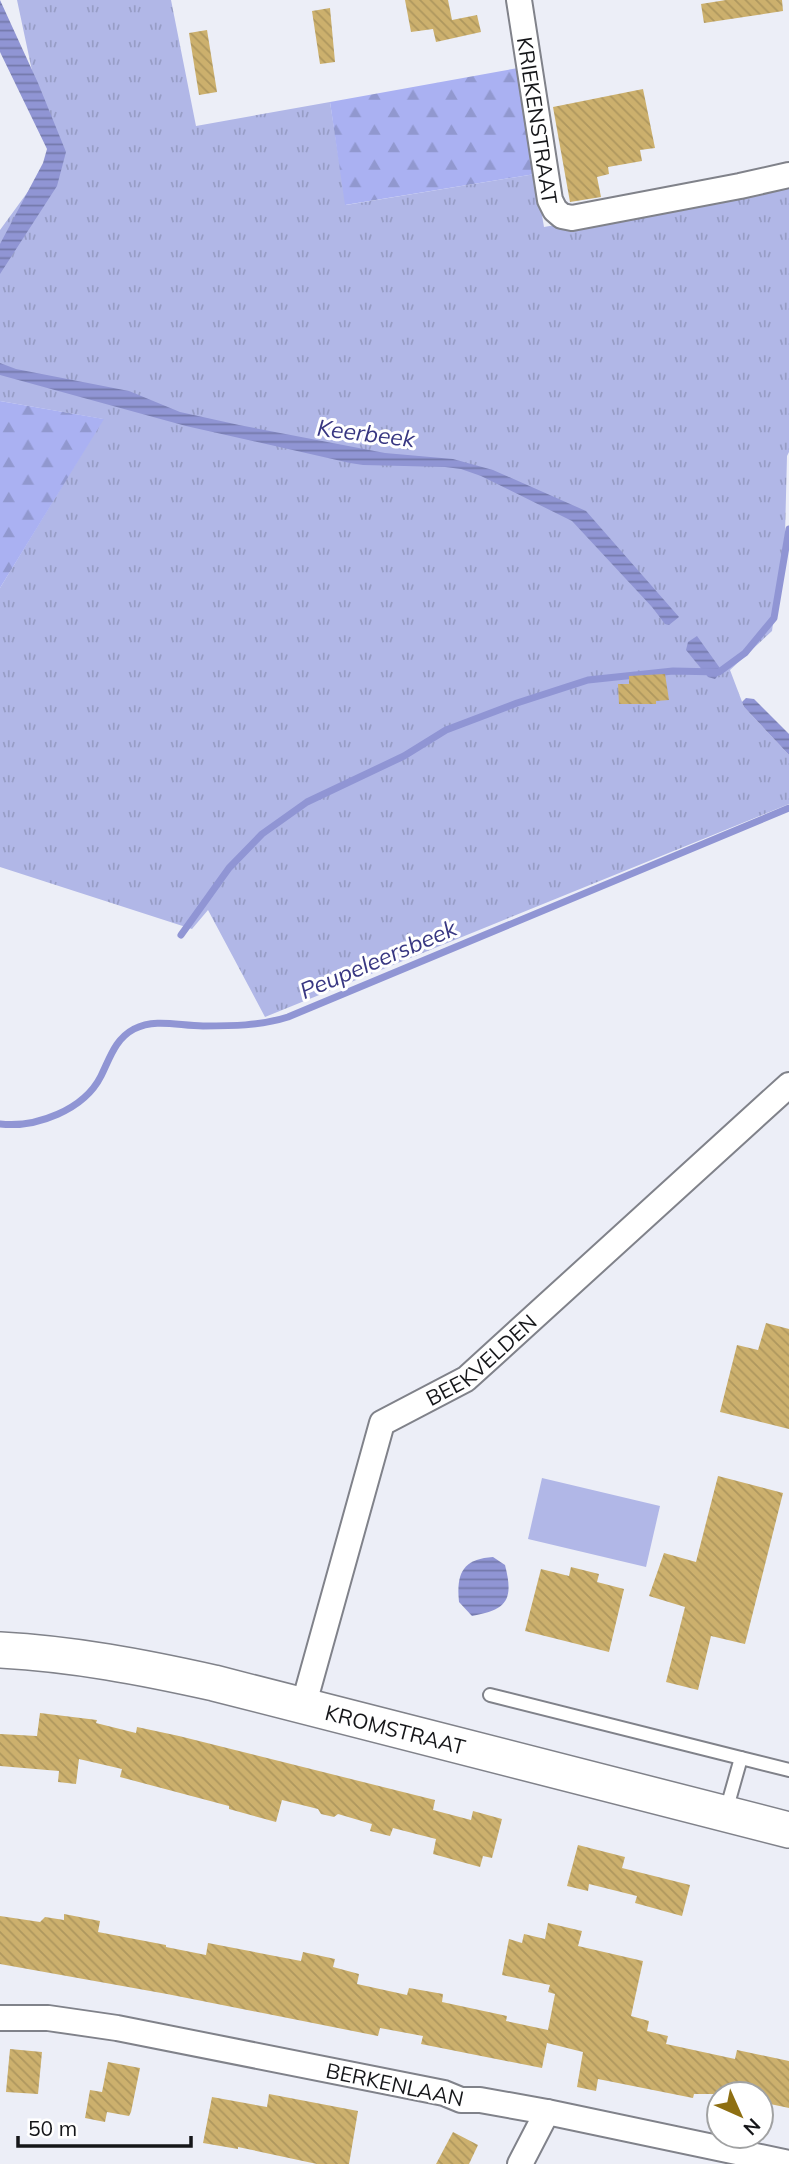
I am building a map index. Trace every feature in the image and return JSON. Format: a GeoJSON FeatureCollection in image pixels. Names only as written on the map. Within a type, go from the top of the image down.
{"type":"FeatureCollection","features":[{"type":"Feature","properties":{"kind":"main road","name":"KROMSTRAAT"},"geometry":{"type":"LineString","coordinates":[[0,1650],[43,1652],[128,1664],[789,1830]]}},
{"type":"Feature","properties":{"kind":"street","name":"KRIEKENSTRAAT"},"geometry":{"type":"LineString","coordinates":[[519,0],[550,200],[562,216],[572,218],[789,175]]}},
{"type":"Feature","properties":{"kind":"street","name":"BEEKVELDEN"},"geometry":{"type":"LineString","coordinates":[[303,1707],[382,1423],[466,1379],[789,1085]]}},
{"type":"Feature","properties":{"kind":"street","name":"BERKENLAAN"},"geometry":{"type":"LineString","coordinates":[[0,2018],[48,2018],[117,2028],[444,2092],[461,2100],[480,2100],[547,2112],[789,2164]]}},
{"type":"Feature","properties":{"kind":"street"},"geometry":{"type":"LineString","coordinates":[[520,2164],[547,2112]]}},
{"type":"Feature","properties":{"kind":"lane"},"geometry":{"type":"LineString","coordinates":[[490,1695],[789,1770]]}},
{"type":"Feature","properties":{"kind":"lane"},"geometry":{"type":"LineString","coordinates":[[725,1813],[741,1758]]}},
{"type":"Feature","properties":{"kind":"green space"},"geometry":{"type":"Polygon","coordinates":[[[17,0],[171,0],[196,126],[330,102],[346,205],[535,174],[544,227],[789,183],[789,452],[785,535],[772,631],[730,670],[744,707],[789,755],[789,804],[265,1017],[208,910],[192,929],[0,867],[0,588],[103,419],[0,401],[0,230],[51,160],[17,0]]]}},
{"type":"Feature","properties":{"kind":"green space"},"geometry":{"type":"Polygon","coordinates":[[[518,68],[535,174],[345,205],[330,102],[518,68]]]}},
{"type":"Feature","properties":{"kind":"green space"},"geometry":{"type":"Polygon","coordinates":[[[0,401],[104,419],[0,588],[0,401]]]}},
{"type":"Feature","properties":{"kind":"green space"},"geometry":{"type":"Polygon","coordinates":[[[542,1478],[660,1506],[646,1567],[528,1539],[542,1478]]]}},
{"type":"Feature","properties":{"kind":"shaded area"},"geometry":{"type":"Polygon","coordinates":[[[0,0],[66,152],[57,186],[0,274],[0,244],[43,163],[47,149],[0,52],[0,0]]]}},
{"type":"Feature","properties":{"kind":"shaded area"},"geometry":{"type":"Polygon","coordinates":[[[0,363],[16,369],[129,391],[180,412],[239,425],[385,453],[453,459],[493,470],[586,511],[679,617],[669,625],[665,624],[572,521],[481,476],[445,467],[350,463],[186,426],[0,375],[0,363]]]}},
{"type":"Feature","properties":{"kind":"shaded area"},"geometry":{"type":"Polygon","coordinates":[[[697,636],[722,671],[715,679],[708,677],[686,650],[688,642],[697,636]]]}},
{"type":"Feature","properties":{"kind":"shaded area"},"geometry":{"type":"Polygon","coordinates":[[[746,698],[754,699],[789,734],[789,755],[744,707],[742,702],[746,698]]]}},
{"type":"Feature","properties":{"kind":"shaded area"},"geometry":{"type":"Polygon","coordinates":[[[493,1557],[505,1565],[508,1595],[500,1606],[484,1614],[472,1616],[459,1602],[461,1576],[468,1564],[493,1557]]]}},
{"type":"Feature","properties":{"kind":"building"},"geometry":{"type":"Polygon","coordinates":[[[405,0],[448,0],[452,20],[477,15],[481,32],[436,42],[433,29],[411,32],[405,0]]]}},
{"type":"Feature","properties":{"kind":"building"},"geometry":{"type":"Polygon","coordinates":[[[726,0],[782,0],[783,11],[704,23],[701,4],[726,0]]]}},
{"type":"Feature","properties":{"kind":"building"},"geometry":{"type":"Polygon","coordinates":[[[330,8],[335,62],[320,64],[312,11],[330,8]]]}},
{"type":"Feature","properties":{"kind":"building"},"geometry":{"type":"Polygon","coordinates":[[[207,30],[217,92],[199,95],[189,33],[207,30]]]}},
{"type":"Feature","properties":{"kind":"building"},"geometry":{"type":"Polygon","coordinates":[[[643,89],[655,148],[640,150],[642,161],[608,167],[609,174],[597,177],[601,197],[570,202],[553,107],[643,89]]]}},
{"type":"Feature","properties":{"kind":"building"},"geometry":{"type":"Polygon","coordinates":[[[665,674],[669,700],[656,701],[656,704],[619,704],[618,684],[629,684],[629,676],[665,674]]]}},
{"type":"Feature","properties":{"kind":"building"},"geometry":{"type":"Polygon","coordinates":[[[766,1323],[789,1329],[789,1429],[720,1412],[737,1345],[758,1350],[766,1323]]]}},
{"type":"Feature","properties":{"kind":"building"},"geometry":{"type":"Polygon","coordinates":[[[718,1476],[783,1493],[745,1644],[711,1636],[698,1690],[666,1682],[685,1607],[649,1596],[664,1553],[696,1562],[718,1476]]]}},
{"type":"Feature","properties":{"kind":"building"},"geometry":{"type":"Polygon","coordinates":[[[571,1567],[599,1574],[597,1582],[624,1589],[609,1652],[525,1631],[541,1569],[569,1576],[571,1567]]]}},
{"type":"Feature","properties":{"kind":"building"},"geometry":{"type":"Polygon","coordinates":[[[40,1713],[97,1720],[96,1723],[136,1733],[137,1727],[179,1736],[435,1800],[433,1810],[471,1820],[473,1811],[502,1819],[492,1858],[483,1856],[480,1867],[433,1854],[436,1839],[393,1828],[390,1836],[370,1831],[372,1824],[338,1814],[334,1817],[321,1814],[318,1809],[282,1800],[276,1822],[229,1809],[229,1806],[120,1777],[122,1769],[79,1759],[76,1784],[58,1782],[59,1771],[0,1766],[0,1734],[37,1736],[40,1713]]]}},
{"type":"Feature","properties":{"kind":"building"},"geometry":{"type":"Polygon","coordinates":[[[578,1845],[625,1857],[622,1868],[690,1885],[682,1916],[635,1903],[637,1896],[589,1884],[588,1891],[567,1886],[578,1845]]]}},
{"type":"Feature","properties":{"kind":"building"},"geometry":{"type":"Polygon","coordinates":[[[64,1914],[100,1921],[98,1932],[206,1955],[208,1943],[301,1961],[303,1952],[335,1959],[333,1967],[359,1974],[357,1984],[407,1995],[409,1988],[443,1994],[442,2002],[507,2016],[506,2021],[548,2030],[555,1994],[548,1992],[550,1985],[502,1975],[509,1939],[522,1943],[524,1934],[545,1939],[548,1923],[582,1931],[578,1946],[643,1961],[631,2016],[649,2021],[647,2031],[668,2036],[666,2044],[735,2059],[737,2050],[789,2061],[789,2108],[775,2105],[775,2080],[705,2080],[705,2094],[694,2094],[693,2098],[598,2079],[596,2091],[577,2087],[583,2052],[547,2043],[542,2068],[421,2044],[423,2036],[380,2028],[378,2036],[0,1964],[0,1916],[40,1922],[45,1917],[64,1920],[64,1914]]]}},
{"type":"Feature","properties":{"kind":"building"},"geometry":{"type":"Polygon","coordinates":[[[10,2049],[42,2052],[38,2094],[6,2092],[10,2049]]]}},
{"type":"Feature","properties":{"kind":"building"},"geometry":{"type":"Polygon","coordinates":[[[108,2062],[140,2068],[131,2112],[129,2116],[107,2112],[105,2122],[85,2118],[90,2090],[102,2092],[108,2062]]]}},
{"type":"Feature","properties":{"kind":"building"},"geometry":{"type":"Polygon","coordinates":[[[269,2094],[358,2111],[349,2164],[317,2164],[238,2147],[203,2143],[212,2097],[267,2107],[269,2094]]]}},
{"type":"Feature","properties":{"kind":"building"},"geometry":{"type":"Polygon","coordinates":[[[453,2132],[478,2145],[469,2164],[436,2164],[453,2132]]]}},
{"type":"Feature","properties":{"kind":"waterway"},"geometry":{"type":"LineString","coordinates":[[181,935],[229,868],[262,834],[307,802],[404,756],[446,730],[588,680],[673,671],[719,672],[745,653],[774,618],[789,529]]}},
{"type":"Feature","properties":{"kind":"waterway","name":"Peupeleersbeek"},"geometry":{"type":"LineString","coordinates":[[0,1124],[43,1120],[71,1107],[93,1088],[122,1038],[134,1029],[159,1023],[246,1025],[288,1017],[789,808]]}},
{"type":"Feature","properties":{"kind":"water label","name":"Keerbeek"},"geometry":{"type":"Point","coordinates":[366,433]}}]}
